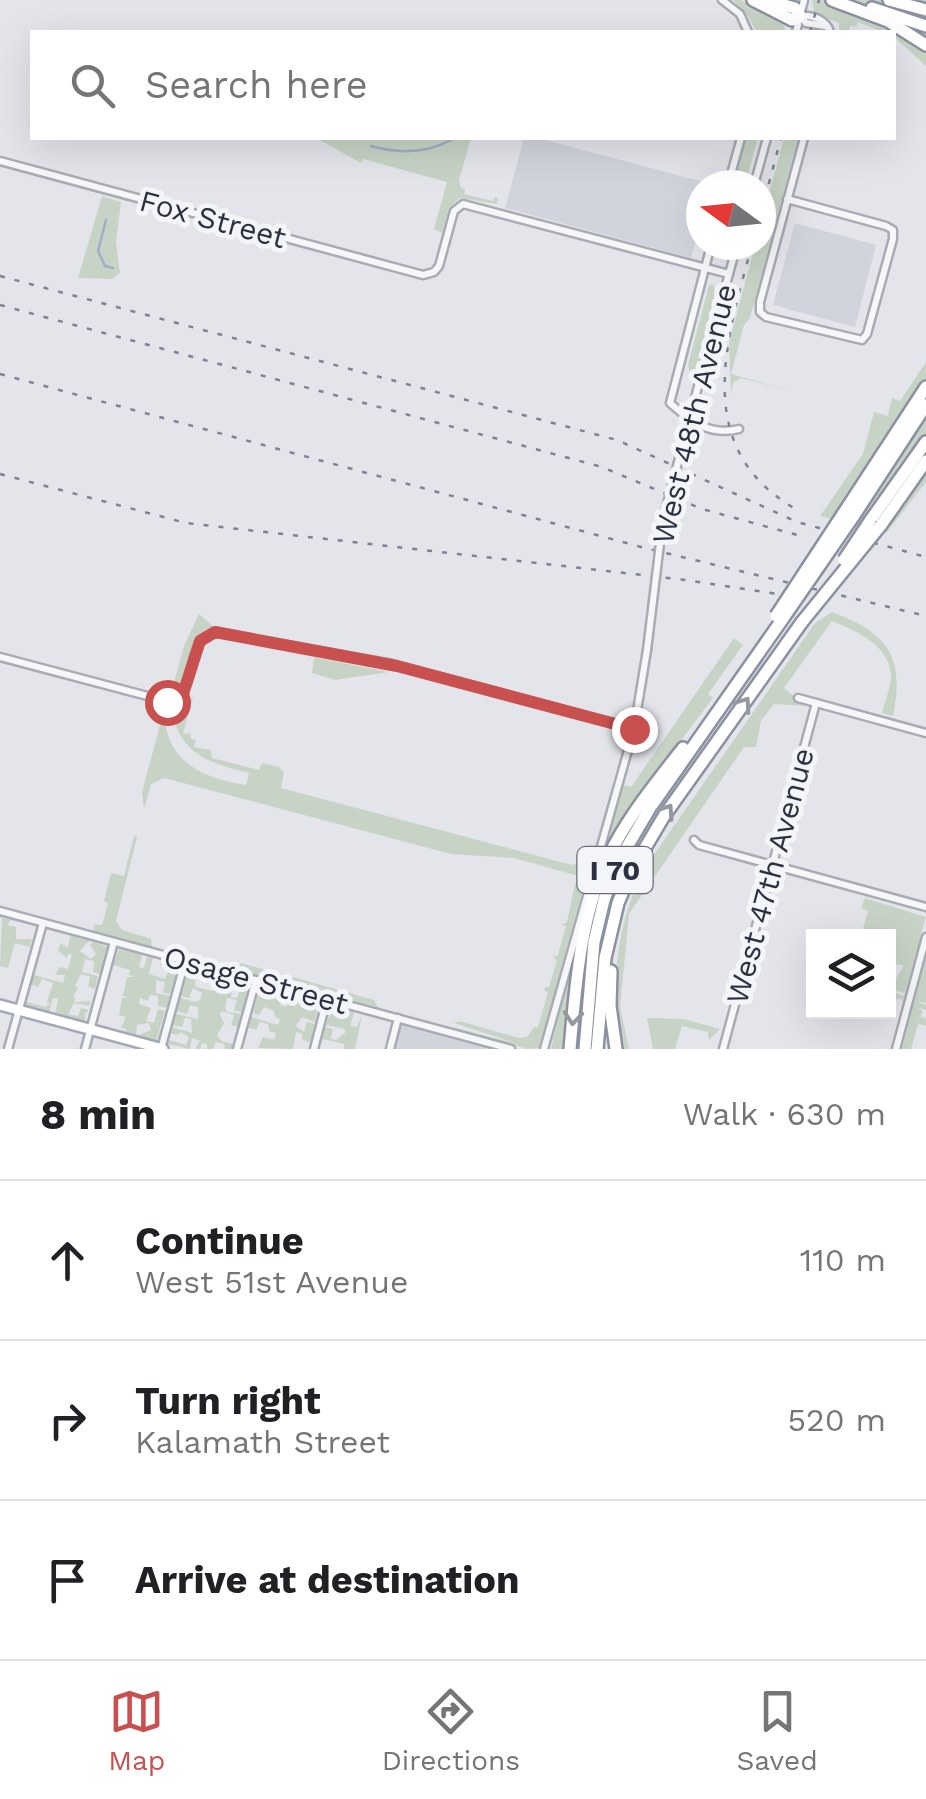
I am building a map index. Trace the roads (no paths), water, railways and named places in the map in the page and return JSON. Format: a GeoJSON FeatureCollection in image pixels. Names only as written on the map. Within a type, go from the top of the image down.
{"type":"FeatureCollection","features":[{"type":"Feature","properties":{"kind":"highway"},"geometry":{"type":"LineString","coordinates":[[753,0],[792,20],[800,16],[795,8],[763,0]]}},
{"type":"Feature","properties":{"kind":"highway"},"geometry":{"type":"LineString","coordinates":[[889,0],[926,10]]}},
{"type":"Feature","properties":{"kind":"highway"},"geometry":{"type":"LineString","coordinates":[[835,1],[896,14],[926,26]]}},
{"type":"Feature","properties":{"kind":"highway"},"geometry":{"type":"LineString","coordinates":[[835,1],[888,21],[926,46]]}},
{"type":"Feature","properties":{"kind":"highway"},"geometry":{"type":"LineString","coordinates":[[848,515],[926,387]]}},
{"type":"Feature","properties":{"kind":"highway","name":"I 70"},"geometry":{"type":"LineString","coordinates":[[585,1049],[594,942],[612,876],[642,819],[848,515],[926,408]]}},
{"type":"Feature","properties":{"kind":"highway"},"geometry":{"type":"LineString","coordinates":[[876,523],[926,442]]}},
{"type":"Feature","properties":{"kind":"highway"},"geometry":{"type":"LineString","coordinates":[[876,523],[926,461]]}},
{"type":"Feature","properties":{"kind":"highway","name":"I 70"},"geometry":{"type":"LineString","coordinates":[[597,1049],[605,958],[618,903],[632,870],[664,816],[876,523]]}},
{"type":"Feature","properties":{"kind":"highway"},"geometry":{"type":"LineString","coordinates":[[570,1049],[580,960],[604,868],[644,799],[688,741],[713,716]]}},
{"type":"Feature","properties":{"kind":"highway"},"geometry":{"type":"LineString","coordinates":[[616,1049],[610,991],[618,903]]}},
{"type":"Feature","properties":{"kind":"main road"},"geometry":{"type":"LineString","coordinates":[[0,1005],[162,1049]]}},
{"type":"Feature","properties":{"kind":"street"},"geometry":{"type":"LineString","coordinates":[[722,0],[740,14],[747,30]]}},
{"type":"Feature","properties":{"kind":"street"},"geometry":{"type":"LineString","coordinates":[[796,30],[804,0]]}},
{"type":"Feature","properties":{"kind":"street"},"geometry":{"type":"LineString","coordinates":[[800,16],[824,22],[829,30]]}},
{"type":"Feature","properties":{"kind":"street"},"geometry":{"type":"LineString","coordinates":[[732,170],[739,140]]}},
{"type":"Feature","properties":{"kind":"street"},"geometry":{"type":"LineString","coordinates":[[758,170],[766,140]]}},
{"type":"Feature","properties":{"kind":"street"},"geometry":{"type":"LineString","coordinates":[[787,199],[893,230],[867,334],[862,340],[766,317],[760,312],[787,199],[803,140]]}},
{"type":"Feature","properties":{"kind":"street","name":"Fox Street"},"geometry":{"type":"LineString","coordinates":[[0,161],[426,275],[440,266],[453,214],[458,206],[466,204],[706,268]]}},
{"type":"Feature","properties":{"kind":"street","name":"West 48th Avenue"},"geometry":{"type":"LineString","coordinates":[[708,260],[670,404],[693,423],[720,432],[740,429]]}},
{"type":"Feature","properties":{"kind":"street","name":"West 48th Avenue"},"geometry":{"type":"LineString","coordinates":[[544,1049],[634,729],[663,519],[733,260]]}},
{"type":"Feature","properties":{"kind":"street"},"geometry":{"type":"LineString","coordinates":[[706,268],[729,274]]}},
{"type":"Feature","properties":{"kind":"street"},"geometry":{"type":"LineString","coordinates":[[706,268],[720,280],[722,297]]}},
{"type":"Feature","properties":{"kind":"street"},"geometry":{"type":"LineString","coordinates":[[0,657],[170,702],[180,697],[187,686],[198,645],[208,634],[221,633],[392,664],[634,729]]}},
{"type":"Feature","properties":{"kind":"street"},"geometry":{"type":"LineString","coordinates":[[798,698],[926,733]]}},
{"type":"Feature","properties":{"kind":"street","name":"West 47th Avenue"},"geometry":{"type":"LineString","coordinates":[[723,1049],[816,703]]}},
{"type":"Feature","properties":{"kind":"street"},"geometry":{"type":"LineString","coordinates":[[694,840],[699,845],[926,906]]}},
{"type":"Feature","properties":{"kind":"street","name":"Osage Street"},"geometry":{"type":"LineString","coordinates":[[0,911],[511,1049]]}},
{"type":"Feature","properties":{"kind":"street"},"geometry":{"type":"LineString","coordinates":[[8,1049],[42,923]]}},
{"type":"Feature","properties":{"kind":"street"},"geometry":{"type":"LineString","coordinates":[[896,1049],[926,938]]}},
{"type":"Feature","properties":{"kind":"street"},"geometry":{"type":"LineString","coordinates":[[85,1049],[114,942]]}},
{"type":"Feature","properties":{"kind":"street"},"geometry":{"type":"LineString","coordinates":[[162,1049],[185,961]]}},
{"type":"Feature","properties":{"kind":"street"},"geometry":{"type":"LineString","coordinates":[[237,1049],[256,980]]}},
{"type":"Feature","properties":{"kind":"street"},"geometry":{"type":"LineString","coordinates":[[314,1049],[327,999]]}},
{"type":"Feature","properties":{"kind":"street"},"geometry":{"type":"LineString","coordinates":[[390,1049],[398,1018]]}},
{"type":"Feature","properties":{"kind":"waterway"},"geometry":{"type":"LineString","coordinates":[[371,146],[414,151],[450,140]]}},
{"type":"Feature","properties":{"kind":"waterway"},"geometry":{"type":"LineString","coordinates":[[106,220],[98,251],[105,266],[113,268]]}},
{"type":"Feature","properties":{"kind":"railway"},"geometry":{"type":"LineString","coordinates":[[811,30],[819,0]]}},
{"type":"Feature","properties":{"kind":"railway"},"geometry":{"type":"LineString","coordinates":[[772,170],[780,140]]}},
{"type":"Feature","properties":{"kind":"railway"},"geometry":{"type":"LineString","coordinates":[[748,260],[727,356],[725,392],[729,426],[742,458],[766,487],[801,512]]}},
{"type":"Feature","properties":{"kind":"railway"},"geometry":{"type":"LineString","coordinates":[[0,276],[617,440],[797,522],[926,557]]}},
{"type":"Feature","properties":{"kind":"railway"},"geometry":{"type":"LineString","coordinates":[[0,305],[602,467],[702,509],[801,536]]}},
{"type":"Feature","properties":{"kind":"railway"},"geometry":{"type":"LineString","coordinates":[[0,374],[645,548],[926,616]]}},
{"type":"Feature","properties":{"kind":"railway"},"geometry":{"type":"LineString","coordinates":[[0,474],[186,523],[686,580],[785,595]]}}]}
